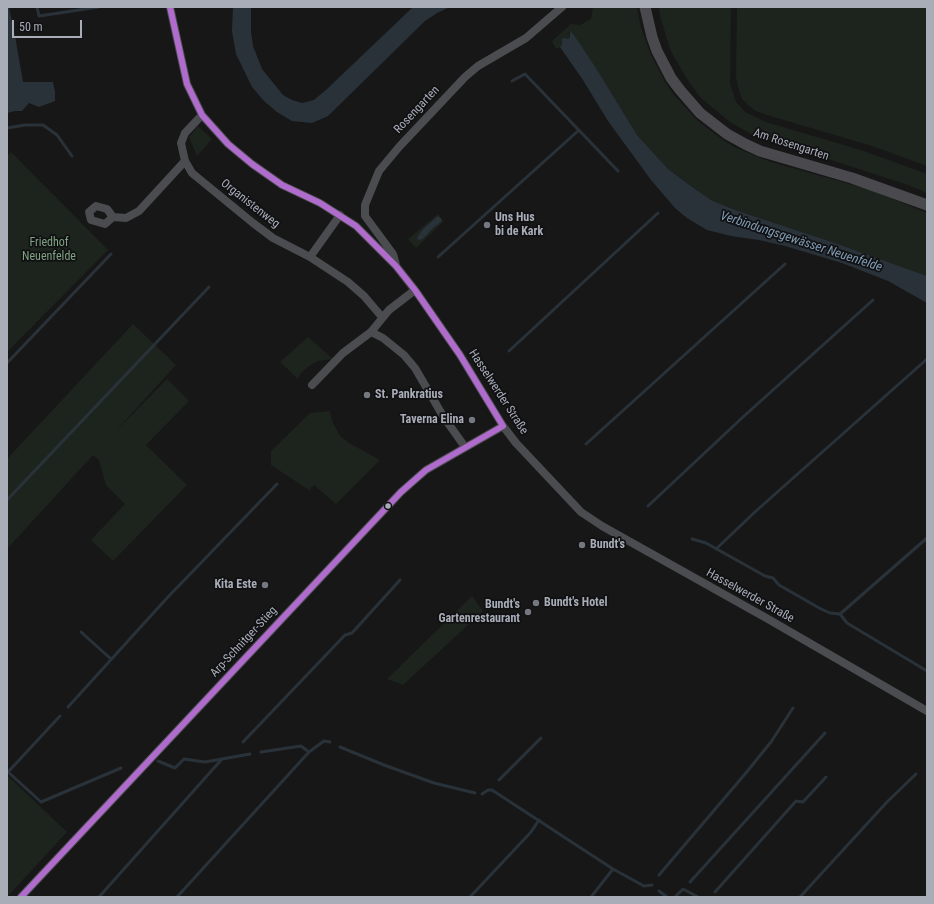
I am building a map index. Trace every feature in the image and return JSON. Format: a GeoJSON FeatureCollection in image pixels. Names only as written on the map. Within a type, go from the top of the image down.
{"type":"FeatureCollection","features":[{"type":"Feature","properties":{"kind":"main road","name":"Am Rosengarten"},"geometry":{"type":"LineString","coordinates":[[645,7],[657,51],[671,78],[684,96],[700,113],[727,134],[760,151],[852,178],[927,205]]}},
{"type":"Feature","properties":{"kind":"street","name":"Hasselwerder Straße"},"geometry":{"type":"LineString","coordinates":[[170,7],[187,84],[202,115],[228,144],[252,164],[282,185],[320,203],[356,226],[396,266],[415,290],[460,355],[503,426],[516,443],[566,497],[586,516],[927,711]]}},
{"type":"Feature","properties":{"kind":"street","name":"Rosengarten"},"geometry":{"type":"LineString","coordinates":[[396,266],[393,254],[365,216],[365,204],[379,171],[399,147],[465,77],[478,66],[526,38],[562,7]]}},
{"type":"Feature","properties":{"kind":"street","name":"Organistenweg"},"geometry":{"type":"LineString","coordinates":[[202,115],[185,133],[182,143],[185,161],[192,173],[273,238],[329,268],[348,282],[364,296],[382,317]]}},
{"type":"Feature","properties":{"kind":"street"},"geometry":{"type":"LineString","coordinates":[[113,217],[126,218],[139,211],[185,161]]}},
{"type":"Feature","properties":{"kind":"street"},"geometry":{"type":"LineString","coordinates":[[310,257],[340,215]]}},
{"type":"Feature","properties":{"kind":"street"},"geometry":{"type":"LineString","coordinates":[[312,385],[343,353],[371,332],[382,317],[398,302],[415,290]]}},
{"type":"Feature","properties":{"kind":"street"},"geometry":{"type":"LineString","coordinates":[[371,332],[383,338],[404,355],[415,368],[443,416],[465,448]]}},
{"type":"Feature","properties":{"kind":"street","name":"Arp-Schnitger-Stieg"},"geometry":{"type":"LineString","coordinates":[[21,897],[401,492],[426,470],[503,426]]}},
{"type":"Feature","properties":{"kind":"green space"},"geometry":{"type":"Polygon","coordinates":[[[593,7],[637,7],[640,24],[650,53],[665,82],[673,94],[698,121],[723,140],[736,148],[771,162],[871,190],[927,213],[927,276],[835,243],[735,210],[711,200],[668,169],[637,135],[574,35],[569,32],[570,37],[568,39],[564,38],[562,46],[556,49],[552,41],[571,24],[580,25],[591,19],[593,7]]]}},
{"type":"Feature","properties":{"kind":"green space"},"geometry":{"type":"Polygon","coordinates":[[[659,7],[731,7],[730,84],[736,102],[745,112],[766,122],[864,151],[927,174],[927,193],[908,185],[751,134],[730,122],[700,97],[685,76],[670,49],[660,16],[659,7]]]}},
{"type":"Feature","properties":{"kind":"green space"},"geometry":{"type":"Polygon","coordinates":[[[737,7],[927,7],[927,166],[872,146],[767,115],[756,111],[749,106],[742,99],[736,77],[737,7]]]}},
{"type":"Feature","properties":{"kind":"green space"},"geometry":{"type":"Polygon","coordinates":[[[198,126],[212,139],[197,156],[189,137],[198,126]]]}},
{"type":"Feature","properties":{"kind":"green space","name":"Friedhof Neuenfelde"},"geometry":{"type":"Polygon","coordinates":[[[11,152],[108,250],[7,352],[7,156],[11,152]]]}},
{"type":"Feature","properties":{"kind":"green space"},"geometry":{"type":"Polygon","coordinates":[[[438,214],[440,216],[438,216],[423,229],[417,238],[423,239],[441,222],[441,218],[444,221],[416,248],[408,239],[438,214]]]}},
{"type":"Feature","properties":{"kind":"green space"},"geometry":{"type":"Polygon","coordinates":[[[133,324],[176,365],[113,434],[167,379],[189,401],[146,445],[187,485],[113,561],[91,540],[125,504],[106,485],[99,460],[93,455],[7,549],[7,459],[133,324]]]}},
{"type":"Feature","properties":{"kind":"green space"},"geometry":{"type":"Polygon","coordinates":[[[308,337],[333,359],[318,361],[309,366],[300,374],[298,379],[280,362],[308,337]]]}},
{"type":"Feature","properties":{"kind":"green space"},"geometry":{"type":"Polygon","coordinates":[[[330,411],[332,421],[340,436],[349,443],[380,460],[336,504],[314,485],[309,490],[271,465],[271,451],[310,413],[330,411]]]}},
{"type":"Feature","properties":{"kind":"green space"},"geometry":{"type":"Polygon","coordinates":[[[472,596],[483,611],[403,685],[387,679],[472,596]]]}},
{"type":"Feature","properties":{"kind":"green space"},"geometry":{"type":"Polygon","coordinates":[[[8,776],[67,832],[7,897],[7,778],[8,776]]]}},
{"type":"Feature","properties":{"kind":"water"},"geometry":{"type":"Polygon","coordinates":[[[7,7],[9,7],[23,82],[53,82],[55,101],[39,107],[29,103],[22,111],[7,113],[7,7]]]}},
{"type":"Feature","properties":{"kind":"water"},"geometry":{"type":"Polygon","coordinates":[[[233,7],[251,7],[251,32],[253,46],[262,69],[283,95],[302,103],[314,100],[327,89],[413,7],[450,7],[425,21],[328,116],[312,123],[292,121],[277,112],[264,101],[252,87],[236,54],[232,31],[233,7]]]}},
{"type":"Feature","properties":{"kind":"water","name":"Verbindungsgewässer Neuenfelde"},"geometry":{"type":"Polygon","coordinates":[[[570,31],[596,68],[637,135],[668,169],[711,200],[735,210],[835,243],[927,276],[927,303],[888,281],[842,263],[785,246],[707,230],[687,218],[675,208],[651,180],[608,121],[583,80],[560,47],[562,45],[562,39],[568,39],[570,37],[570,31]]]}},
{"type":"Feature","properties":{"kind":"water"},"geometry":{"type":"Polygon","coordinates":[[[438,216],[441,218],[441,222],[423,239],[418,240],[417,238],[423,229],[438,216]]]}},
{"type":"Feature","properties":{"kind":"waterway"},"geometry":{"type":"LineString","coordinates":[[37,7],[39,16],[99,7]]}},
{"type":"Feature","properties":{"kind":"waterway"},"geometry":{"type":"LineString","coordinates":[[512,81],[525,74],[618,171]]}},
{"type":"Feature","properties":{"kind":"waterway"},"geometry":{"type":"LineString","coordinates":[[7,128],[25,125],[43,125],[57,135],[72,156]]}},
{"type":"Feature","properties":{"kind":"waterway"},"geometry":{"type":"LineString","coordinates":[[438,257],[579,130]]}},
{"type":"Feature","properties":{"kind":"waterway"},"geometry":{"type":"LineString","coordinates":[[509,351],[658,213]]}},
{"type":"Feature","properties":{"kind":"waterway"},"geometry":{"type":"LineString","coordinates":[[7,363],[111,254]]}},
{"type":"Feature","properties":{"kind":"waterway"},"geometry":{"type":"LineString","coordinates":[[586,444],[785,264]]}},
{"type":"Feature","properties":{"kind":"waterway"},"geometry":{"type":"LineString","coordinates":[[7,500],[209,287]]}},
{"type":"Feature","properties":{"kind":"waterway"},"geometry":{"type":"LineString","coordinates":[[648,506],[743,417],[873,300]]}},
{"type":"Feature","properties":{"kind":"waterway"},"geometry":{"type":"LineString","coordinates":[[716,549],[756,511],[927,359]]}},
{"type":"Feature","properties":{"kind":"waterway"},"geometry":{"type":"LineString","coordinates":[[68,707],[167,598],[277,484]]}},
{"type":"Feature","properties":{"kind":"waterway"},"geometry":{"type":"LineString","coordinates":[[840,614],[927,538]]}},
{"type":"Feature","properties":{"kind":"waterway"},"geometry":{"type":"LineString","coordinates":[[692,539],[706,543],[765,576],[773,578],[779,585],[821,609],[830,613],[840,614],[847,623],[927,671]]}},
{"type":"Feature","properties":{"kind":"waterway"},"geometry":{"type":"LineString","coordinates":[[243,742],[345,635],[352,633],[400,580]]}},
{"type":"Feature","properties":{"kind":"waterway"},"geometry":{"type":"LineString","coordinates":[[81,632],[111,659]]}},
{"type":"Feature","properties":{"kind":"waterway"},"geometry":{"type":"LineString","coordinates":[[659,875],[771,742],[793,708]]}},
{"type":"Feature","properties":{"kind":"waterway"},"geometry":{"type":"LineString","coordinates":[[8,772],[60,716]]}},
{"type":"Feature","properties":{"kind":"waterway"},"geometry":{"type":"LineString","coordinates":[[690,882],[825,733]]}},
{"type":"Feature","properties":{"kind":"waterway"},"geometry":{"type":"LineString","coordinates":[[499,780],[541,738]]}},
{"type":"Feature","properties":{"kind":"waterway"},"geometry":{"type":"LineString","coordinates":[[177,897],[309,752],[324,741],[330,742]]}},
{"type":"Feature","properties":{"kind":"waterway"},"geometry":{"type":"LineString","coordinates":[[261,752],[301,746],[309,752]]}},
{"type":"Feature","properties":{"kind":"waterway"},"geometry":{"type":"LineString","coordinates":[[340,747],[434,783],[475,793]]}},
{"type":"Feature","properties":{"kind":"waterway"},"geometry":{"type":"LineString","coordinates":[[158,761],[175,768],[184,759],[205,762],[250,754]]}},
{"type":"Feature","properties":{"kind":"waterway"},"geometry":{"type":"LineString","coordinates":[[99,897],[222,759]]}},
{"type":"Feature","properties":{"kind":"waterway"},"geometry":{"type":"LineString","coordinates":[[7,771],[41,802],[121,768]]}},
{"type":"Feature","properties":{"kind":"waterway"},"geometry":{"type":"LineString","coordinates":[[800,897],[887,802],[916,774]]}},
{"type":"Feature","properties":{"kind":"waterway"},"geometry":{"type":"LineString","coordinates":[[715,892],[796,801],[803,802],[826,777]]}},
{"type":"Feature","properties":{"kind":"waterway"},"geometry":{"type":"LineString","coordinates":[[482,794],[488,790],[492,790],[613,869],[644,886],[652,885]]}},
{"type":"Feature","properties":{"kind":"waterway"},"geometry":{"type":"LineString","coordinates":[[470,897],[531,832],[539,820]]}},
{"type":"Feature","properties":{"kind":"waterway"},"geometry":{"type":"LineString","coordinates":[[591,897],[613,869]]}},
{"type":"Feature","properties":{"kind":"waterway"},"geometry":{"type":"LineString","coordinates":[[675,897],[683,889],[698,897]]}},
{"type":"Feature","properties":{"kind":"waterway"},"geometry":{"type":"LineString","coordinates":[[659,891],[667,897]]}},
{"type":"Feature","properties":{"kind":"transit line"},"geometry":{"type":"LineString","coordinates":[[21,897],[401,492],[426,470],[503,426],[460,355],[415,290],[396,266],[356,226],[320,203],[282,185],[252,164],[228,144],[202,115],[187,84],[170,7]]}},
{"type":"Feature","properties":{"kind":"place","name":"Uns Hus bi de Kark"},"geometry":{"type":"Point","coordinates":[487,225]}},
{"type":"Feature","properties":{"kind":"place","name":"St. Pankratius"},"geometry":{"type":"Point","coordinates":[367,395]}},
{"type":"Feature","properties":{"kind":"place","name":"Taverna Elina"},"geometry":{"type":"Point","coordinates":[472,420]}},
{"type":"Feature","properties":{"kind":"place","name":"Bundt's"},"geometry":{"type":"Point","coordinates":[582,545]}},
{"type":"Feature","properties":{"kind":"place","name":"Kita Este"},"geometry":{"type":"Point","coordinates":[265,585]}},
{"type":"Feature","properties":{"kind":"place","name":"Bundt's Hotel"},"geometry":{"type":"Point","coordinates":[536,603]}},
{"type":"Feature","properties":{"kind":"place","name":"Bundt's Gartenrestaurant"},"geometry":{"type":"Point","coordinates":[528,612]}}]}
